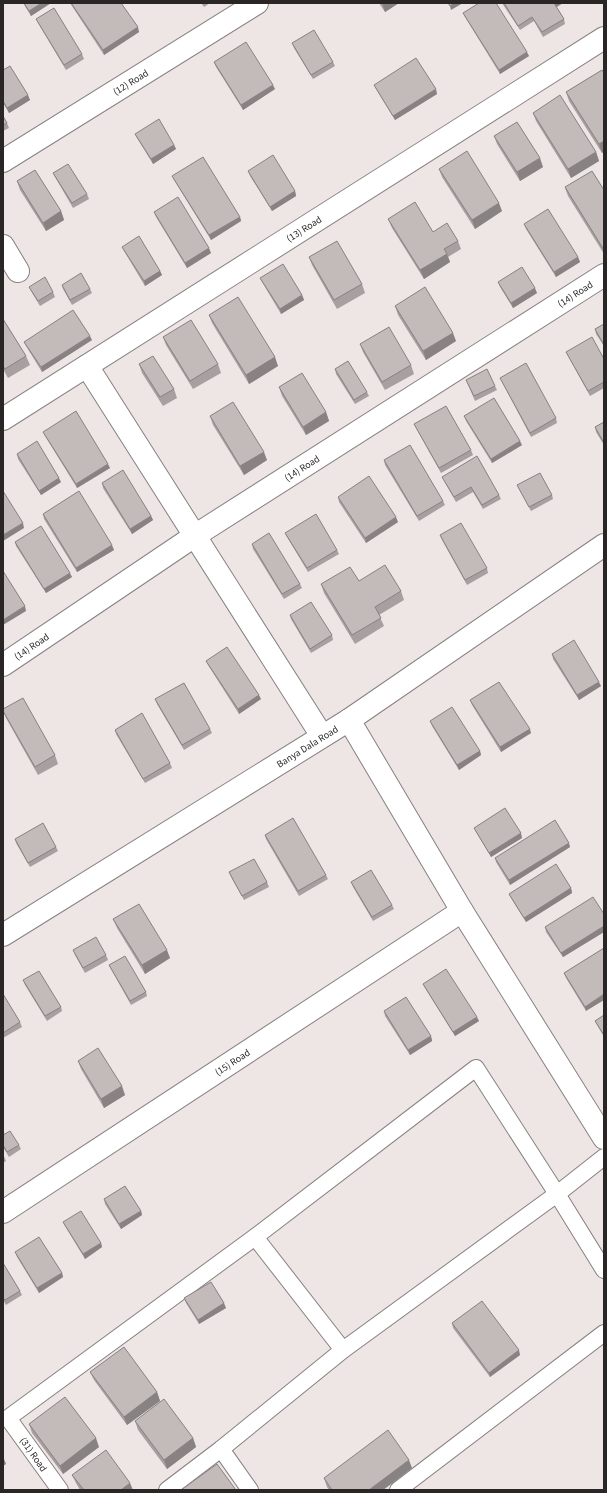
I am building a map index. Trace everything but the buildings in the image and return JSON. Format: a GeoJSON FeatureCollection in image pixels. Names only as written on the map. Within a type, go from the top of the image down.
{"type":"FeatureCollection","features":[{"type":"Feature","properties":{"kind":"street","name":"(12) Road"},"geometry":{"type":"LineString","coordinates":[[3,161],[257,3]]}},
{"type":"Feature","properties":{"kind":"street","name":"(13) Road"},"geometry":{"type":"LineString","coordinates":[[3,419],[604,38]]}},
{"type":"Feature","properties":{"kind":"street"},"geometry":{"type":"LineString","coordinates":[[3,246],[18,271]]}},
{"type":"Feature","properties":{"kind":"street","name":"(14) Road"},"geometry":{"type":"LineString","coordinates":[[3,665],[196,535],[604,275]]}},
{"type":"Feature","properties":{"kind":"street"},"geometry":{"type":"LineString","coordinates":[[88,366],[322,736]]}},
{"type":"Feature","properties":{"kind":"street","name":"Banya Dala Road"},"geometry":{"type":"LineString","coordinates":[[3,934],[349,720],[604,545]]}},
{"type":"Feature","properties":{"kind":"street"},"geometry":{"type":"LineString","coordinates":[[349,720],[462,911],[604,1138]]}},
{"type":"Feature","properties":{"kind":"street","name":"(15) Road"},"geometry":{"type":"LineString","coordinates":[[3,1212],[462,911]]}},
{"type":"Feature","properties":{"kind":"lane"},"geometry":{"type":"LineString","coordinates":[[343,1350],[255,1237],[476,1068],[604,1270]]}},
{"type":"Feature","properties":{"kind":"lane"},"geometry":{"type":"LineString","coordinates":[[167,1490],[221,1449],[343,1350],[557,1194],[604,1157]]}},
{"type":"Feature","properties":{"kind":"lane","name":"(31) Road"},"geometry":{"type":"LineString","coordinates":[[60,1490],[8,1418],[255,1237]]}},
{"type":"Feature","properties":{"kind":"lane"},"geometry":{"type":"LineString","coordinates":[[398,1490],[604,1333]]}},
{"type":"Feature","properties":{"kind":"lane"},"geometry":{"type":"LineString","coordinates":[[221,1449],[250,1490]]}}]}
